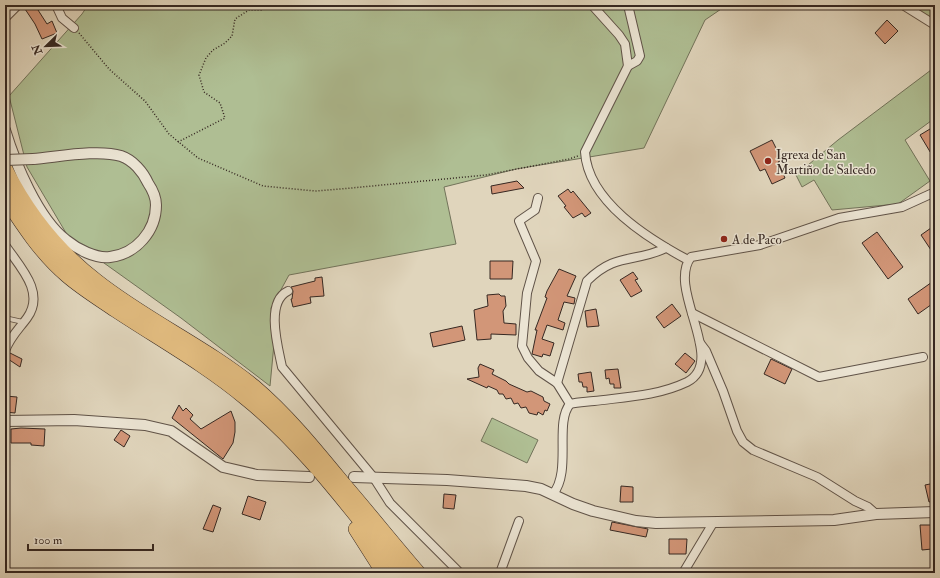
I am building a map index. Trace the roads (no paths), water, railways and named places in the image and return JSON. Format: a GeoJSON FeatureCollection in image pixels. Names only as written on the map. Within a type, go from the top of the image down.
{"type":"FeatureCollection","features":[{"type":"Feature","properties":{"kind":"highway"},"geometry":{"type":"LineString","coordinates":[[5,169],[32,216],[75,264],[97,282],[204,351],[254,388],[302,433],[418,573]]}},
{"type":"Feature","properties":{"kind":"highway"},"geometry":{"type":"LineString","coordinates":[[5,197],[21,223],[49,258],[67,275],[130,319],[195,360],[246,397],[280,426],[384,573]]}},
{"type":"Feature","properties":{"kind":"highway"},"geometry":{"type":"LineString","coordinates":[[313,473],[403,573]]}},
{"type":"Feature","properties":{"kind":"highway"},"geometry":{"type":"LineString","coordinates":[[359,503],[426,573]]}},
{"type":"Feature","properties":{"kind":"street"},"geometry":{"type":"LineString","coordinates":[[5,18],[18,5]]}},
{"type":"Feature","properties":{"kind":"street"},"geometry":{"type":"LineString","coordinates":[[56,5],[62,18],[74,28]]}},
{"type":"Feature","properties":{"kind":"street"},"geometry":{"type":"LineString","coordinates":[[592,5],[622,40],[628,56],[628,66],[585,152],[585,162],[604,198],[631,223],[666,248],[688,260]]}},
{"type":"Feature","properties":{"kind":"street"},"geometry":{"type":"LineString","coordinates":[[628,5],[640,56],[637,61],[628,66]]}},
{"type":"Feature","properties":{"kind":"street"},"geometry":{"type":"LineString","coordinates":[[903,5],[935,25]]}},
{"type":"Feature","properties":{"kind":"street"},"geometry":{"type":"LineString","coordinates":[[5,130],[18,168],[52,225],[65,240],[88,253],[109,257],[121,254],[137,245],[147,236],[154,221],[156,204],[148,182],[135,165],[122,156],[106,153],[33,159],[5,160]]}},
{"type":"Feature","properties":{"kind":"street"},"geometry":{"type":"LineString","coordinates":[[570,404],[651,394],[687,382],[694,377],[701,365],[699,342],[686,283],[686,268],[688,260],[694,255],[760,244],[839,218],[902,207],[935,192]]}},
{"type":"Feature","properties":{"kind":"street"},"geometry":{"type":"LineString","coordinates":[[538,198],[535,210],[519,221],[536,261],[527,293],[522,346],[524,353],[539,371],[557,383],[570,404]]}},
{"type":"Feature","properties":{"kind":"street"},"geometry":{"type":"LineString","coordinates":[[5,245],[30,282],[35,294],[33,306],[27,319],[11,338],[5,351]]}},
{"type":"Feature","properties":{"kind":"street"},"geometry":{"type":"LineString","coordinates":[[557,383],[587,281],[597,271],[612,263],[656,253],[666,248]]}},
{"type":"Feature","properties":{"kind":"street"},"geometry":{"type":"LineString","coordinates":[[288,291],[279,298],[274,308],[277,345],[282,367],[374,478],[390,503],[460,573]]}},
{"type":"Feature","properties":{"kind":"street"},"geometry":{"type":"LineString","coordinates":[[692,314],[818,377],[923,357]]}},
{"type":"Feature","properties":{"kind":"street"},"geometry":{"type":"LineString","coordinates":[[699,342],[706,350],[723,391],[737,431],[743,442],[753,450],[817,477],[855,501],[868,507],[876,514]]}},
{"type":"Feature","properties":{"kind":"street"},"geometry":{"type":"LineString","coordinates":[[553,494],[562,479],[565,416],[570,404]]}},
{"type":"Feature","properties":{"kind":"street"},"geometry":{"type":"LineString","coordinates":[[5,421],[74,420],[144,425],[171,432],[223,467],[257,475],[313,473]]}},
{"type":"Feature","properties":{"kind":"street"},"geometry":{"type":"LineString","coordinates":[[354,477],[447,480],[526,486],[541,489],[594,511],[636,521],[678,524],[834,520],[876,514],[935,512]]}},
{"type":"Feature","properties":{"kind":"street"},"geometry":{"type":"LineString","coordinates":[[500,573],[519,521]]}},
{"type":"Feature","properties":{"kind":"street"},"geometry":{"type":"LineString","coordinates":[[683,573],[713,523]]}},
{"type":"Feature","properties":{"kind":"lane"},"geometry":{"type":"LineString","coordinates":[[5,318],[23,322]]}},
{"type":"Feature","properties":{"kind":"place","name":"Igrexa de San Martiño de Salcedo"},"geometry":{"type":"Point","coordinates":[768,161]}},
{"type":"Feature","properties":{"kind":"place","name":"A de Paco"},"geometry":{"type":"Point","coordinates":[724,239]}}]}
